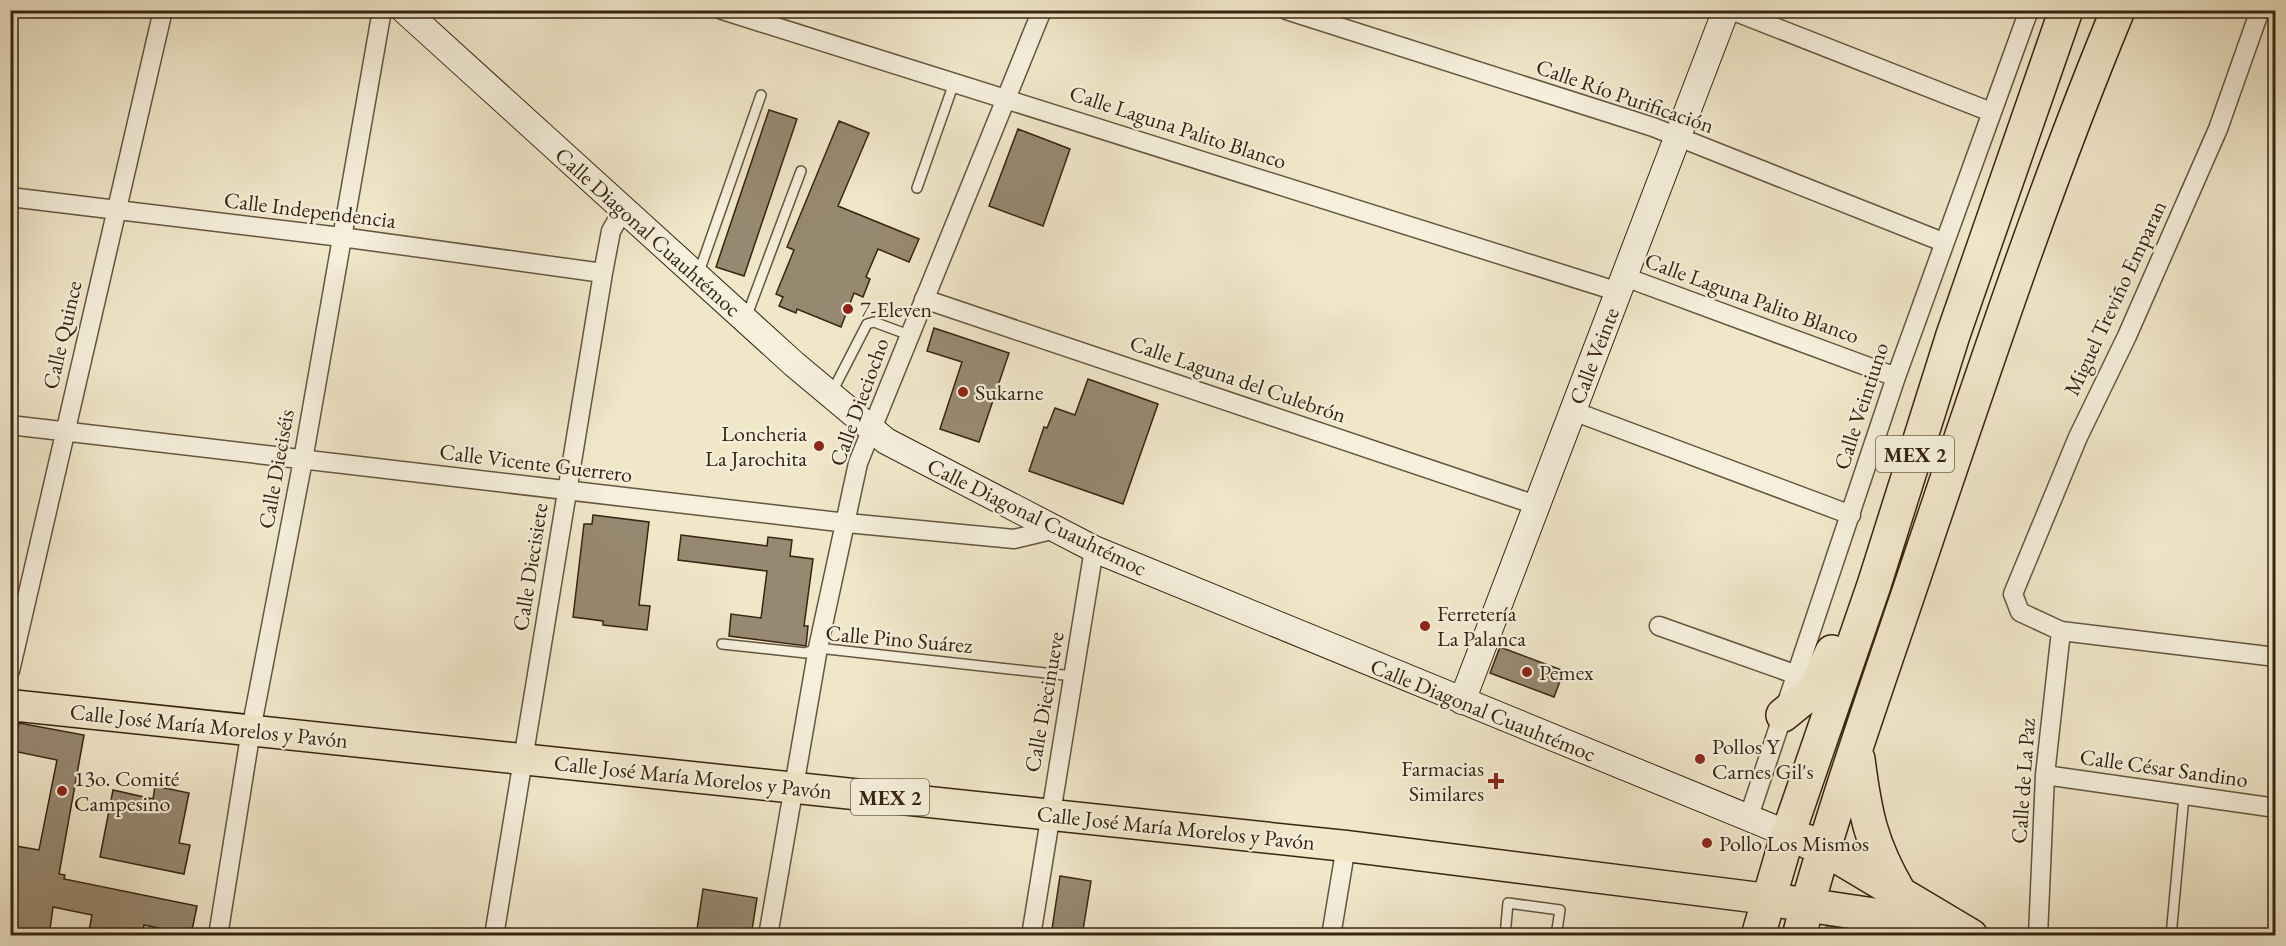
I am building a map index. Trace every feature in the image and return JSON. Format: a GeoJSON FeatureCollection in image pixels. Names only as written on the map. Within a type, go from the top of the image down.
{"type":"FeatureCollection","features":[{"type":"Feature","properties":{"kind":"highway","name":"MEX 2"},"geometry":{"type":"LineString","coordinates":[[1758,936],[1788,834],[1874,585],[1953,335],[2066,10]]}},
{"type":"Feature","properties":{"kind":"highway","name":"MEX 2"},"geometry":{"type":"LineString","coordinates":[[1803,920],[1857,746],[1983,372],[2060,155],[2118,10]]}},
{"type":"Feature","properties":{"kind":"highway"},"geometry":{"type":"LineString","coordinates":[[1784,715],[1815,689],[1850,612],[1874,585]]}},
{"type":"Feature","properties":{"kind":"highway"},"geometry":{"type":"LineString","coordinates":[[1857,746],[1864,809],[1873,840],[1900,894]]}},
{"type":"Feature","properties":{"kind":"highway"},"geometry":{"type":"LineString","coordinates":[[1788,834],[1825,849],[1963,931]]}},
{"type":"Feature","properties":{"kind":"highway","name":"MEX 2"},"geometry":{"type":"LineString","coordinates":[[1768,899],[1803,920],[1963,931]]}},
{"type":"Feature","properties":{"kind":"main road","name":"Calle Diagonal Cuauhtémoc"},"geometry":{"type":"LineString","coordinates":[[404,10],[830,396],[871,429],[926,463],[1094,549],[1788,834]]}},
{"type":"Feature","properties":{"kind":"main road","name":"Calle Veinte"},"geometry":{"type":"LineString","coordinates":[[1462,701],[1726,10]]}},
{"type":"Feature","properties":{"kind":"main road","name":"Calle José María Morelos y Pavón"},"geometry":{"type":"LineString","coordinates":[[10,705],[1346,846],[1768,899]]}},
{"type":"Feature","properties":{"kind":"street","name":"Calle Quince"},"geometry":{"type":"LineString","coordinates":[[10,671],[162,10]]}},
{"type":"Feature","properties":{"kind":"street","name":"Calle Dieciséis"},"geometry":{"type":"LineString","coordinates":[[218,936],[250,730],[303,460],[382,10]]}},
{"type":"Feature","properties":{"kind":"street","name":"Calle Laguna Palito Blanco"},"geometry":{"type":"LineString","coordinates":[[722,10],[1622,284],[1896,377]]}},
{"type":"Feature","properties":{"kind":"street","name":"Calle Dieciocho"},"geometry":{"type":"LineString","coordinates":[[768,936],[818,648],[847,523],[858,462],[1042,10]]}},
{"type":"Feature","properties":{"kind":"street","name":"Calle Río Purificación"},"geometry":{"type":"LineString","coordinates":[[1286,10],[1653,127],[1943,242]]}},
{"type":"Feature","properties":{"kind":"street"},"geometry":{"type":"LineString","coordinates":[[1731,10],[1991,112]]}},
{"type":"Feature","properties":{"kind":"street","name":"Calle Veintiuno"},"geometry":{"type":"LineString","coordinates":[[1748,819],[1896,377],[1943,242],[2029,10]]}},
{"type":"Feature","properties":{"kind":"street","name":"Miguel Treviño Emparan"},"geometry":{"type":"LineString","coordinates":[[2061,631],[2020,612],[2013,594],[2078,437],[2127,336],[2218,129],[2260,10]]}},
{"type":"Feature","properties":{"kind":"street","name":"Calle Independencia"},"geometry":{"type":"LineString","coordinates":[[10,197],[341,237],[603,273]]}},
{"type":"Feature","properties":{"kind":"street","name":"Calle Diecisiete"},"geometry":{"type":"LineString","coordinates":[[494,936],[603,273],[611,231],[623,210]]}},
{"type":"Feature","properties":{"kind":"street","name":"Calle Laguna del Culebrón"},"geometry":{"type":"LineString","coordinates":[[924,299],[1536,505]]}},
{"type":"Feature","properties":{"kind":"street"},"geometry":{"type":"LineString","coordinates":[[1573,411],[1851,515]]}},
{"type":"Feature","properties":{"kind":"street","name":"Calle Vicente Guerrero"},"geometry":{"type":"LineString","coordinates":[[10,425],[847,523],[1014,539],[1056,529]]}},
{"type":"Feature","properties":{"kind":"street","name":"Calle Diecinueve"},"geometry":{"type":"LineString","coordinates":[[1031,936],[1094,549]]}},
{"type":"Feature","properties":{"kind":"street"},"geometry":{"type":"LineString","coordinates":[[1659,626],[1797,675]]}},
{"type":"Feature","properties":{"kind":"street"},"geometry":{"type":"LineString","coordinates":[[2061,631],[2276,657]]}},
{"type":"Feature","properties":{"kind":"street","name":"Calle de La Paz"},"geometry":{"type":"LineString","coordinates":[[2038,936],[2046,775],[2061,631]]}},
{"type":"Feature","properties":{"kind":"street","name":"Calle César Sandino"},"geometry":{"type":"LineString","coordinates":[[2046,775],[2276,808]]}},
{"type":"Feature","properties":{"kind":"street"},"geometry":{"type":"LineString","coordinates":[[1331,936],[1346,846]]}},
{"type":"Feature","properties":{"kind":"lane"},"geometry":{"type":"LineString","coordinates":[[917,188],[954,82]]}},
{"type":"Feature","properties":{"kind":"lane"},"geometry":{"type":"LineString","coordinates":[[698,277],[761,95]]}},
{"type":"Feature","properties":{"kind":"lane"},"geometry":{"type":"LineString","coordinates":[[745,320],[801,171]]}},
{"type":"Feature","properties":{"kind":"lane"},"geometry":{"type":"LineString","coordinates":[[830,396],[867,324],[874,322],[909,335]]}},
{"type":"Feature","properties":{"kind":"lane","name":"Calle Pino Suárez"},"geometry":{"type":"LineString","coordinates":[[722,644],[806,653],[818,648],[1073,676]]}},
{"type":"Feature","properties":{"kind":"lane"},"geometry":{"type":"LineString","coordinates":[[2171,936],[2184,796]]}},
{"type":"Feature","properties":{"kind":"lane"},"geometry":{"type":"LineString","coordinates":[[1506,936],[1508,903],[1560,910],[1556,936]]}},
{"type":"Feature","properties":{"kind":"green space"},"geometry":{"type":"Polygon","coordinates":[[[1828,926],[1890,935],[1820,935],[1821,930],[1828,926]]]}},
{"type":"Feature","properties":{"kind":"building"},"geometry":{"type":"Polygon","coordinates":[[[769,110],[797,119],[744,276],[716,267],[769,110]]]}},
{"type":"Feature","properties":{"kind":"building"},"geometry":{"type":"Polygon","coordinates":[[[839,121],[869,133],[838,206],[919,239],[909,262],[878,249],[866,277],[870,279],[863,297],[854,293],[841,327],[797,309],[796,313],[779,306],[783,297],[776,294],[794,250],[787,247],[839,121]]]}},
{"type":"Feature","properties":{"kind":"building"},"geometry":{"type":"Polygon","coordinates":[[[1018,129],[1070,149],[1043,226],[989,206],[1018,129]]]}},
{"type":"Feature","properties":{"kind":"building"},"geometry":{"type":"Polygon","coordinates":[[[934,328],[1009,353],[979,442],[940,429],[962,362],[927,351],[934,328]]]}},
{"type":"Feature","properties":{"kind":"building"},"geometry":{"type":"Polygon","coordinates":[[[1088,379],[1158,404],[1123,504],[1029,471],[1044,427],[1047,428],[1055,408],[1075,415],[1088,379]]]}},
{"type":"Feature","properties":{"kind":"building"},"geometry":{"type":"Polygon","coordinates":[[[593,515],[649,522],[639,605],[650,606],[647,630],[603,625],[603,621],[573,617],[584,524],[592,524],[593,515]]]}},
{"type":"Feature","properties":{"kind":"building"},"geometry":{"type":"Polygon","coordinates":[[[681,535],[767,546],[768,537],[792,540],[790,556],[813,559],[804,626],[808,626],[806,646],[729,636],[731,614],[761,618],[767,571],[678,560],[681,535]]]}},
{"type":"Feature","properties":{"kind":"building","name":"Pemex"},"geometry":{"type":"Polygon","coordinates":[[[1500,647],[1564,671],[1554,697],[1490,673],[1500,647]]]}},
{"type":"Feature","properties":{"kind":"building"},"geometry":{"type":"Polygon","coordinates":[[[19,723],[84,735],[59,874],[65,875],[64,879],[197,906],[191,935],[144,925],[142,936],[88,936],[92,915],[53,907],[49,936],[10,936],[10,845],[39,850],[57,760],[13,751],[19,723]]]}},
{"type":"Feature","properties":{"kind":"building"},"geometry":{"type":"Polygon","coordinates":[[[155,786],[189,793],[179,843],[190,845],[184,874],[100,857],[113,790],[153,799],[155,786]]]}},
{"type":"Feature","properties":{"kind":"building"},"geometry":{"type":"Polygon","coordinates":[[[1060,876],[1091,881],[1082,936],[1051,936],[1060,876]]]}},
{"type":"Feature","properties":{"kind":"building"},"geometry":{"type":"Polygon","coordinates":[[[703,889],[757,898],[751,936],[696,936],[703,889]]]}},
{"type":"Feature","properties":{"kind":"place","name":"7-Eleven"},"geometry":{"type":"Point","coordinates":[848,309]}},
{"type":"Feature","properties":{"kind":"place","name":"Sukarne"},"geometry":{"type":"Point","coordinates":[963,392]}},
{"type":"Feature","properties":{"kind":"place","name":"Loncheria La Jarochita"},"geometry":{"type":"Point","coordinates":[819,446]}},
{"type":"Feature","properties":{"kind":"place","name":"Ferretería La Palanca"},"geometry":{"type":"Point","coordinates":[1425,626]}},
{"type":"Feature","properties":{"kind":"place","name":"Pemex"},"geometry":{"type":"Point","coordinates":[1527,672]}},
{"type":"Feature","properties":{"kind":"place","name":"Pollos Y Carnes Gil's"},"geometry":{"type":"Point","coordinates":[1700,759]}},
{"type":"Feature","properties":{"kind":"place","name":"Farmacias Similares"},"geometry":{"type":"Point","coordinates":[1496,781]}},
{"type":"Feature","properties":{"kind":"place","name":"13o. Comité Campesino"},"geometry":{"type":"Point","coordinates":[62,791]}},
{"type":"Feature","properties":{"kind":"place","name":"Pollo Los Mismos"},"geometry":{"type":"Point","coordinates":[1707,843]}}]}
